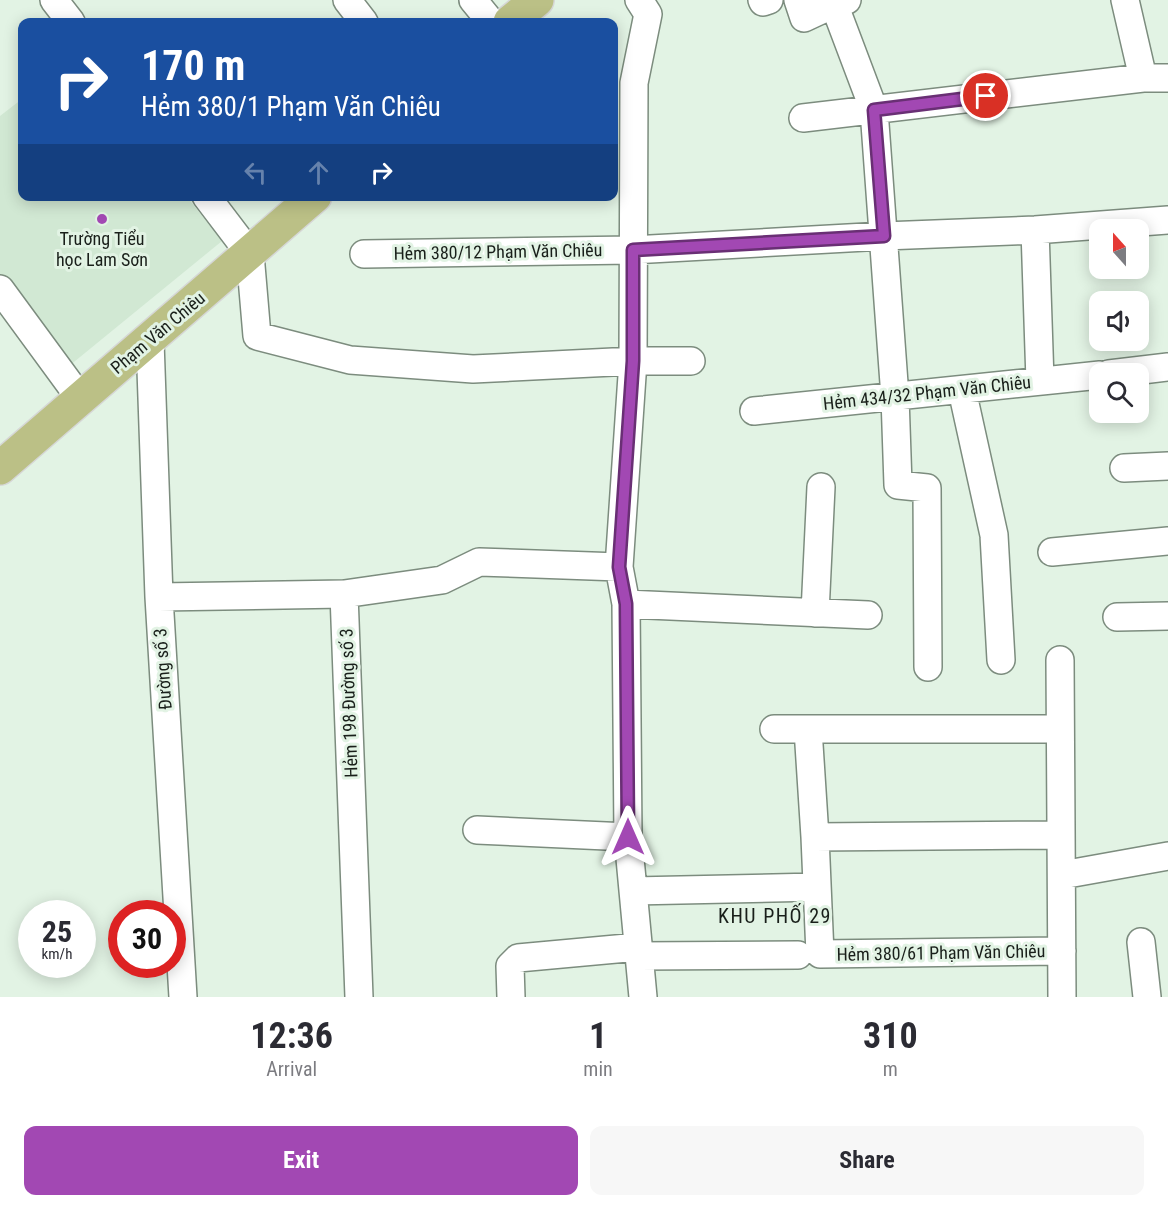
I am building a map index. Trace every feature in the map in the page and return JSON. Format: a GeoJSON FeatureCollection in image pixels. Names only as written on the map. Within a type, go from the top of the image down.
{"type":"FeatureCollection","features":[{"type":"Feature","properties":{"kind":"main road"},"geometry":{"type":"LineString","coordinates":[[515,18],[537,0]]}},
{"type":"Feature","properties":{"kind":"main road","name":"Phạm Văn Chiêu"},"geometry":{"type":"LineString","coordinates":[[0,468],[150,341],[309,201]]}},
{"type":"Feature","properties":{"kind":"street"},"geometry":{"type":"LineString","coordinates":[[54,0],[68,18]]}},
{"type":"Feature","properties":{"kind":"street"},"geometry":{"type":"LineString","coordinates":[[347,0],[361,18]]}},
{"type":"Feature","properties":{"kind":"street"},"geometry":{"type":"LineString","coordinates":[[472,0],[487,18]]}},
{"type":"Feature","properties":{"kind":"street"},"geometry":{"type":"LineString","coordinates":[[639,0],[648,14],[634,83],[633,361],[619,567],[626,604],[628,837],[643,997]]}},
{"type":"Feature","properties":{"kind":"street"},"geometry":{"type":"LineString","coordinates":[[762,0],[769,0]]}},
{"type":"Feature","properties":{"kind":"street"},"geometry":{"type":"LineString","coordinates":[[798,0],[804,18],[841,2],[874,110],[896,397],[898,485],[927,488],[928,667]]}},
{"type":"Feature","properties":{"kind":"street"},"geometry":{"type":"LineString","coordinates":[[803,118],[1156,78],[1125,0]]}},
{"type":"Feature","properties":{"kind":"street"},"geometry":{"type":"LineString","coordinates":[[210,201],[250,254],[257,336],[350,360],[473,369],[633,361],[691,361]]}},
{"type":"Feature","properties":{"kind":"street","name":"Hẻm 380/12 Phạm Văn Chiêu"},"geometry":{"type":"LineString","coordinates":[[364,254],[633,250],[1035,230],[1168,220]]}},
{"type":"Feature","properties":{"kind":"street"},"geometry":{"type":"LineString","coordinates":[[1035,230],[1040,381]]}},
{"type":"Feature","properties":{"kind":"street"},"geometry":{"type":"LineString","coordinates":[[0,289],[80,398]]}},
{"type":"Feature","properties":{"kind":"street","name":"Đường số 3"},"geometry":{"type":"LineString","coordinates":[[150,341],[159,597],[183,997]]}},
{"type":"Feature","properties":{"kind":"street"},"geometry":{"type":"LineString","coordinates":[[1149,369],[1168,367]]}},
{"type":"Feature","properties":{"kind":"street","name":"Hẻm 434/32 Phạm Văn Chiêu"},"geometry":{"type":"LineString","coordinates":[[753,411],[1089,376]]}},
{"type":"Feature","properties":{"kind":"street"},"geometry":{"type":"LineString","coordinates":[[962,390],[994,535],[1001,660]]}},
{"type":"Feature","properties":{"kind":"street"},"geometry":{"type":"LineString","coordinates":[[1124,468],[1168,466]]}},
{"type":"Feature","properties":{"kind":"street"},"geometry":{"type":"LineString","coordinates":[[815,613],[821,487]]}},
{"type":"Feature","properties":{"kind":"street"},"geometry":{"type":"LineString","coordinates":[[1052,552],[1168,541]]}},
{"type":"Feature","properties":{"kind":"street"},"geometry":{"type":"LineString","coordinates":[[159,597],[344,594],[442,580],[479,562],[619,567]]}},
{"type":"Feature","properties":{"kind":"street","name":"Hẻm 198 Đường số 3"},"geometry":{"type":"LineString","coordinates":[[344,594],[359,997]]}},
{"type":"Feature","properties":{"kind":"street"},"geometry":{"type":"LineString","coordinates":[[626,604],[868,615]]}},
{"type":"Feature","properties":{"kind":"street"},"geometry":{"type":"LineString","coordinates":[[1117,617],[1168,616]]}},
{"type":"Feature","properties":{"kind":"street"},"geometry":{"type":"LineString","coordinates":[[1060,660],[1062,997]]}},
{"type":"Feature","properties":{"kind":"street"},"geometry":{"type":"LineString","coordinates":[[774,729],[1060,729]]}},
{"type":"Feature","properties":{"kind":"street"},"geometry":{"type":"LineString","coordinates":[[808,729],[817,887],[809,954]]}},
{"type":"Feature","properties":{"kind":"street"},"geometry":{"type":"LineString","coordinates":[[477,830],[628,837]]}},
{"type":"Feature","properties":{"kind":"street"},"geometry":{"type":"LineString","coordinates":[[815,837],[1061,835]]}},
{"type":"Feature","properties":{"kind":"street"},"geometry":{"type":"LineString","coordinates":[[1062,875],[1168,856]]}},
{"type":"Feature","properties":{"kind":"street"},"geometry":{"type":"LineString","coordinates":[[633,891],[817,887]]}},
{"type":"Feature","properties":{"kind":"street"},"geometry":{"type":"LineString","coordinates":[[1141,942],[1147,997]]}},
{"type":"Feature","properties":{"kind":"street","name":"Hẻm 380/61 Phạm Văn Chiêu"},"geometry":{"type":"LineString","coordinates":[[511,997],[510,966],[518,958],[638,952],[809,954],[1062,951]]}},
{"type":"Feature","properties":{"kind":"shaded area","name":"Trường Tiểu học Lam Sơn"},"geometry":{"type":"Polygon","coordinates":[[[18,102],[18,201],[190,201],[222,241],[69,366],[0,277],[0,116],[18,102]]]}},
{"type":"Feature","properties":{"kind":"place","name":"Trường Tiểu học Lam Sơn"},"geometry":{"type":"Point","coordinates":[102,219]}},
{"type":"Feature","properties":{"kind":"district","name":"KHU PHỐ 29"},"geometry":{"type":"Point","coordinates":[775,916]}},
{"type":"Feature","properties":{"kind":"route"},"geometry":{"type":"LineString","coordinates":[[628,837],[626,604],[619,567],[633,361],[633,250],[884,236],[874,110],[986,96]]}}]}
